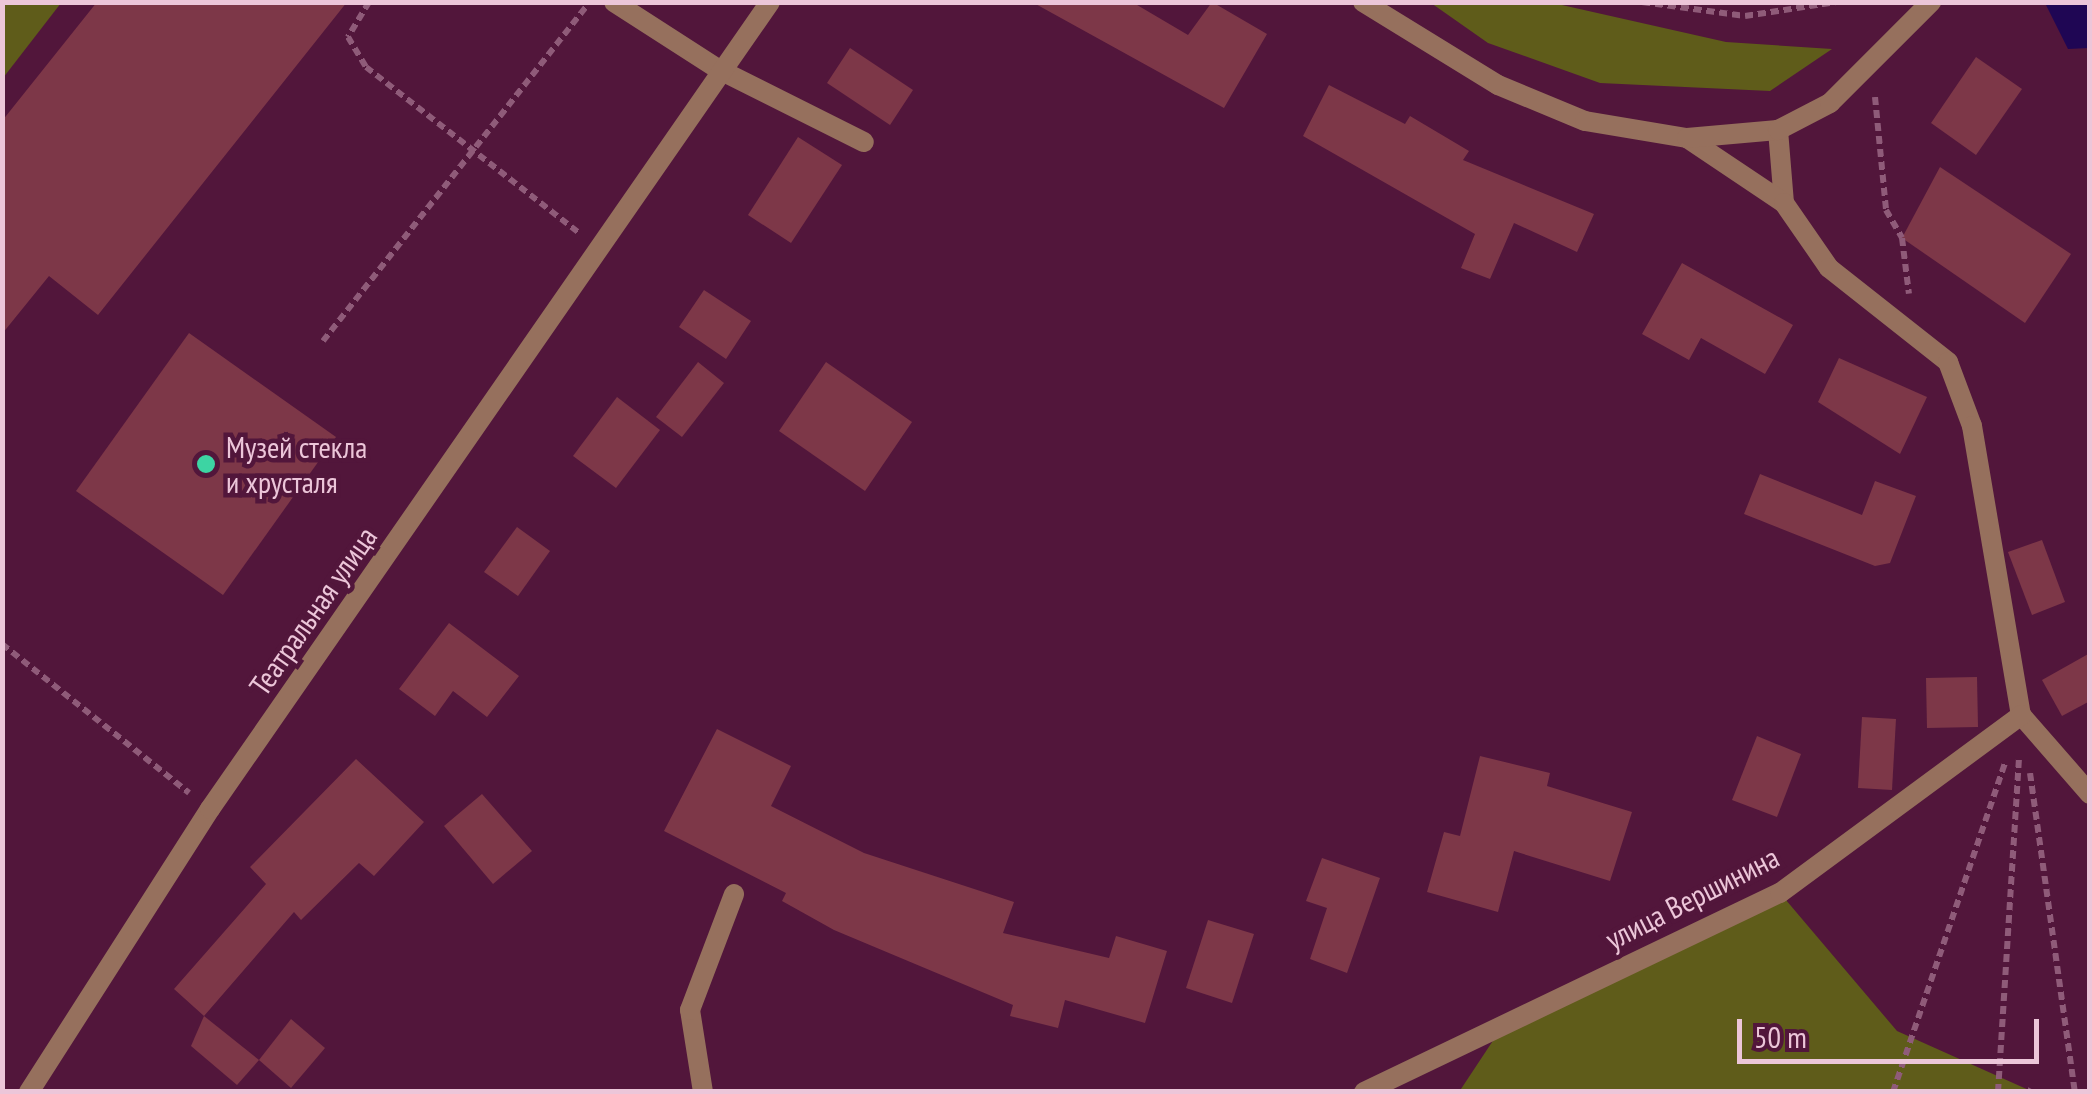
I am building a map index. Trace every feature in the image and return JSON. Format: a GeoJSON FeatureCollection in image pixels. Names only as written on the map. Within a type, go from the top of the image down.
{"type":"FeatureCollection","features":[{"type":"Feature","properties":{"kind":"street"},"geometry":{"type":"LineString","coordinates":[[614,2],[718,68],[864,142]]}},
{"type":"Feature","properties":{"kind":"street","name":"Театральная улица"},"geometry":{"type":"LineString","coordinates":[[29,1092],[210,810],[602,252],[718,68],[770,2]]}},
{"type":"Feature","properties":{"kind":"street"},"geometry":{"type":"LineString","coordinates":[[1363,2],[1498,85],[1585,122],[1687,138],[1778,130],[1830,103],[1930,2]]}},
{"type":"Feature","properties":{"kind":"street"},"geometry":{"type":"LineString","coordinates":[[1778,130],[1784,203]]}},
{"type":"Feature","properties":{"kind":"street"},"geometry":{"type":"LineString","coordinates":[[1687,138],[1784,203],[1829,268],[1913,326],[1948,362],[1972,426],[2022,714],[2090,794]]}},
{"type":"Feature","properties":{"kind":"street","name":"улица Вершинина"},"geometry":{"type":"LineString","coordinates":[[1364,1092],[1780,893],[2022,714]]}},
{"type":"Feature","properties":{"kind":"street"},"geometry":{"type":"LineString","coordinates":[[702,1092],[690,1010],[734,894]]}},
{"type":"Feature","properties":{"kind":"path"},"geometry":{"type":"LineString","coordinates":[[369,2],[348,37],[366,68],[602,252]]}},
{"type":"Feature","properties":{"kind":"path"},"geometry":{"type":"LineString","coordinates":[[324,342],[590,2]]}},
{"type":"Feature","properties":{"kind":"path"},"geometry":{"type":"LineString","coordinates":[[1642,2],[1745,16],[1836,2]]}},
{"type":"Feature","properties":{"kind":"path"},"geometry":{"type":"LineString","coordinates":[[1873,61],[1886,210],[1902,238],[1913,326]]}},
{"type":"Feature","properties":{"kind":"path"},"geometry":{"type":"LineString","coordinates":[[2,644],[210,810]]}},
{"type":"Feature","properties":{"kind":"path"},"geometry":{"type":"LineString","coordinates":[[1894,1092],[2022,714]]}},
{"type":"Feature","properties":{"kind":"path"},"geometry":{"type":"LineString","coordinates":[[1998,1092],[2022,714]]}},
{"type":"Feature","properties":{"kind":"path"},"geometry":{"type":"LineString","coordinates":[[2022,714],[2074,1092]]}},
{"type":"Feature","properties":{"kind":"shaded area"},"geometry":{"type":"Polygon","coordinates":[[[2,3],[61,3],[3,78],[2,3]]]}},
{"type":"Feature","properties":{"kind":"shaded area"},"geometry":{"type":"Polygon","coordinates":[[[1431,3],[1553,3],[1726,42],[1832,49],[1770,91],[1600,83],[1488,43],[1431,3]]]}},
{"type":"Feature","properties":{"kind":"shaded area"},"geometry":{"type":"Polygon","coordinates":[[[2045,3],[2089,3],[2089,48],[2068,49],[2045,3]]]}},
{"type":"Feature","properties":{"kind":"shaded area"},"geometry":{"type":"Polygon","coordinates":[[[1780,893],[1897,1031],[2031,1091],[1459,1092],[1504,1024],[1780,893]]]}},
{"type":"Feature","properties":{"kind":"building"},"geometry":{"type":"Polygon","coordinates":[[[97,2],[347,2],[98,315],[49,276],[2,334],[2,121],[97,2]]]}},
{"type":"Feature","properties":{"kind":"building"},"geometry":{"type":"Polygon","coordinates":[[[1032,2],[1132,2],[1188,35],[1212,2],[1267,34],[1224,108],[1032,2]]]}},
{"type":"Feature","properties":{"kind":"building"},"geometry":{"type":"Polygon","coordinates":[[[850,48],[913,90],[890,125],[827,83],[850,48]]]}},
{"type":"Feature","properties":{"kind":"building"},"geometry":{"type":"Polygon","coordinates":[[[1976,57],[2022,89],[1976,155],[1931,123],[1976,57]]]}},
{"type":"Feature","properties":{"kind":"building"},"geometry":{"type":"Polygon","coordinates":[[[1329,85],[1405,124],[1410,116],[1469,151],[1463,160],[1594,214],[1577,252],[1514,223],[1490,279],[1461,268],[1475,234],[1303,136],[1329,85]]]}},
{"type":"Feature","properties":{"kind":"building"},"geometry":{"type":"Polygon","coordinates":[[[798,137],[842,165],[791,243],[748,215],[798,137]]]}},
{"type":"Feature","properties":{"kind":"building"},"geometry":{"type":"Polygon","coordinates":[[[1940,167],[2071,254],[2025,323],[1902,238],[1940,167]]]}},
{"type":"Feature","properties":{"kind":"building"},"geometry":{"type":"Polygon","coordinates":[[[1682,263],[1793,325],[1765,374],[1701,338],[1689,360],[1642,334],[1682,263]]]}},
{"type":"Feature","properties":{"kind":"building"},"geometry":{"type":"Polygon","coordinates":[[[704,290],[751,321],[726,359],[679,327],[704,290]]]}},
{"type":"Feature","properties":{"kind":"building","name":"Музей стекла и хрусталя"},"geometry":{"type":"Polygon","coordinates":[[[189,333],[336,437],[223,595],[76,491],[189,333]]]}},
{"type":"Feature","properties":{"kind":"building"},"geometry":{"type":"Polygon","coordinates":[[[1839,358],[1927,397],[1900,454],[1818,402],[1839,358]]]}},
{"type":"Feature","properties":{"kind":"building"},"geometry":{"type":"Polygon","coordinates":[[[698,362],[724,383],[682,437],[656,417],[698,362]]]}},
{"type":"Feature","properties":{"kind":"building"},"geometry":{"type":"Polygon","coordinates":[[[826,362],[912,422],[865,491],[779,431],[826,362]]]}},
{"type":"Feature","properties":{"kind":"building"},"geometry":{"type":"Polygon","coordinates":[[[617,397],[660,430],[616,488],[573,456],[617,397]]]}},
{"type":"Feature","properties":{"kind":"building"},"geometry":{"type":"Polygon","coordinates":[[[1760,474],[1862,515],[1875,481],[1916,496],[1890,563],[1875,566],[1744,514],[1760,474]]]}},
{"type":"Feature","properties":{"kind":"building"},"geometry":{"type":"Polygon","coordinates":[[[517,527],[550,551],[518,596],[484,572],[517,527]]]}},
{"type":"Feature","properties":{"kind":"building"},"geometry":{"type":"Polygon","coordinates":[[[2042,540],[2065,602],[2032,615],[2008,552],[2042,540]]]}},
{"type":"Feature","properties":{"kind":"building"},"geometry":{"type":"Polygon","coordinates":[[[449,623],[519,676],[487,717],[453,691],[435,716],[399,689],[449,623]]]}},
{"type":"Feature","properties":{"kind":"building"},"geometry":{"type":"Polygon","coordinates":[[[2090,653],[2090,701],[2062,716],[2042,680],[2090,653]]]}},
{"type":"Feature","properties":{"kind":"building"},"geometry":{"type":"Polygon","coordinates":[[[1977,677],[1978,727],[1927,728],[1926,678],[1977,677]]]}},
{"type":"Feature","properties":{"kind":"building"},"geometry":{"type":"Polygon","coordinates":[[[1862,717],[1896,719],[1892,790],[1858,788],[1862,717]]]}},
{"type":"Feature","properties":{"kind":"building"},"geometry":{"type":"Polygon","coordinates":[[[717,729],[791,766],[771,806],[864,853],[1014,902],[1003,933],[1109,958],[1116,936],[1167,951],[1145,1023],[1065,1000],[1058,1028],[1010,1016],[1013,1005],[834,930],[782,901],[786,893],[664,831],[717,729]]]}},
{"type":"Feature","properties":{"kind":"building"},"geometry":{"type":"Polygon","coordinates":[[[1757,736],[1801,754],[1777,817],[1732,800],[1757,736]]]}},
{"type":"Feature","properties":{"kind":"building"},"geometry":{"type":"Polygon","coordinates":[[[1480,756],[1550,773],[1547,786],[1632,812],[1610,881],[1514,851],[1498,912],[1427,892],[1444,832],[1460,836],[1480,756]]]}},
{"type":"Feature","properties":{"kind":"building"},"geometry":{"type":"Polygon","coordinates":[[[356,759],[424,822],[374,876],[359,863],[301,920],[294,912],[204,1016],[174,989],[266,884],[250,867],[356,759]]]}},
{"type":"Feature","properties":{"kind":"building"},"geometry":{"type":"Polygon","coordinates":[[[482,794],[532,851],[493,884],[444,826],[482,794]]]}},
{"type":"Feature","properties":{"kind":"building"},"geometry":{"type":"Polygon","coordinates":[[[1322,858],[1380,878],[1347,973],[1310,959],[1327,908],[1306,901],[1322,858]]]}},
{"type":"Feature","properties":{"kind":"building"},"geometry":{"type":"Polygon","coordinates":[[[1208,920],[1254,934],[1232,1003],[1186,988],[1208,920]]]}},
{"type":"Feature","properties":{"kind":"building"},"geometry":{"type":"Polygon","coordinates":[[[204,1016],[259,1060],[237,1085],[191,1046],[204,1016]]]}},
{"type":"Feature","properties":{"kind":"building"},"geometry":{"type":"Polygon","coordinates":[[[291,1019],[325,1048],[291,1088],[259,1060],[291,1019]]]}},
{"type":"Feature","properties":{"kind":"place","name":"Музей стекла и хрусталя"},"geometry":{"type":"Point","coordinates":[206,464]}}]}
